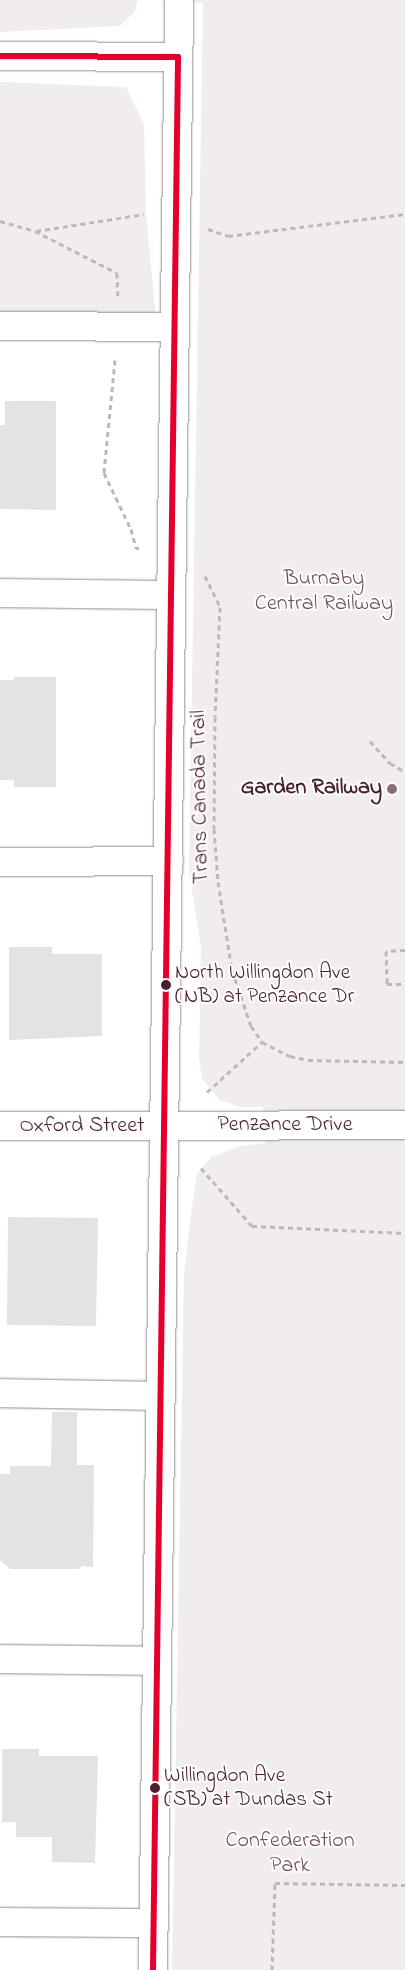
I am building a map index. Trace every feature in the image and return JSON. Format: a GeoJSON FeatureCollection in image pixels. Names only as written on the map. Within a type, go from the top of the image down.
{"type":"FeatureCollection","features":[{"type":"Feature","properties":{"kind":"street"},"geometry":{"type":"LineString","coordinates":[[153,1970],[179,0]]}},
{"type":"Feature","properties":{"kind":"street"},"geometry":{"type":"LineString","coordinates":[[0,56],[178,57]]}},
{"type":"Feature","properties":{"kind":"street"},"geometry":{"type":"LineString","coordinates":[[0,326],[175,327]]}},
{"type":"Feature","properties":{"kind":"street"},"geometry":{"type":"LineString","coordinates":[[0,593],[171,595]]}},
{"type":"Feature","properties":{"kind":"street"},"geometry":{"type":"LineString","coordinates":[[0,862],[169,861]]}},
{"type":"Feature","properties":{"kind":"street","name":"Penzance Drive"},"geometry":{"type":"LineString","coordinates":[[164,1127],[405,1125]]}},
{"type":"Feature","properties":{"kind":"street","name":"Oxford Street"},"geometry":{"type":"LineString","coordinates":[[0,1126],[164,1127]]}},
{"type":"Feature","properties":{"kind":"street"},"geometry":{"type":"LineString","coordinates":[[0,1393],[161,1396]]}},
{"type":"Feature","properties":{"kind":"street"},"geometry":{"type":"LineString","coordinates":[[0,1659],[158,1661]]}},
{"type":"Feature","properties":{"kind":"street"},"geometry":{"type":"LineString","coordinates":[[0,1922],[154,1923]]}},
{"type":"Feature","properties":{"kind":"path"},"geometry":{"type":"LineString","coordinates":[[35,231],[146,214],[176,219],[228,236],[405,214]]}},
{"type":"Feature","properties":{"kind":"path"},"geometry":{"type":"LineString","coordinates":[[0,221],[35,231],[117,273],[119,327],[104,473],[131,529],[136,548],[145,548]]}},
{"type":"Feature","properties":{"kind":"path","name":"Trans Canada Trail"},"geometry":{"type":"LineString","coordinates":[[200,569],[220,607],[214,717],[214,829],[218,882],[232,970],[251,1026],[262,1042]]}},
{"type":"Feature","properties":{"kind":"path"},"geometry":{"type":"LineString","coordinates":[[370,742],[390,763],[405,772]]}},
{"type":"Feature","properties":{"kind":"path"},"geometry":{"type":"LineString","coordinates":[[405,950],[386,951],[387,984],[405,984]]}},
{"type":"Feature","properties":{"kind":"path"},"geometry":{"type":"LineString","coordinates":[[210,1090],[262,1042],[274,1050],[308,1060],[405,1062]]}},
{"type":"Feature","properties":{"kind":"path"},"geometry":{"type":"LineString","coordinates":[[202,1168],[252,1226],[405,1233]]}},
{"type":"Feature","properties":{"kind":"path"},"geometry":{"type":"LineString","coordinates":[[272,1970],[275,1883],[405,1885]]}},
{"type":"Feature","properties":{"kind":"shaded area"},"geometry":{"type":"Polygon","coordinates":[[[0,0],[138,0],[135,11],[120,26],[0,32],[0,0]]]}},
{"type":"Feature","properties":{"kind":"shaded area","name":"Confederation Park"},"geometry":{"type":"Polygon","coordinates":[[[156,0],[405,0],[405,1970],[172,1970],[184,1275],[191,1213],[197,1174],[211,1157],[240,1146],[266,1143],[263,1107],[240,1107],[220,1100],[202,1079],[199,1058],[201,947],[189,872],[203,3],[156,0]]]}},
{"type":"Feature","properties":{"kind":"shaded area"},"geometry":{"type":"Polygon","coordinates":[[[0,82],[126,87],[144,124],[146,214],[157,328],[0,326],[0,82]]]}},
{"type":"Feature","properties":{"kind":"building"},"geometry":{"type":"Polygon","coordinates":[[[5,401],[56,401],[56,510],[0,509],[0,425],[5,425],[5,401]]]}},
{"type":"Feature","properties":{"kind":"building"},"geometry":{"type":"Polygon","coordinates":[[[14,677],[56,677],[56,787],[14,787],[14,780],[0,780],[0,680],[14,680],[14,677]]]}},
{"type":"Feature","properties":{"kind":"building"},"geometry":{"type":"Polygon","coordinates":[[[9,947],[52,947],[52,954],[102,954],[102,1036],[9,1040],[9,947]]]}},
{"type":"Feature","properties":{"kind":"building"},"geometry":{"type":"Polygon","coordinates":[[[8,1217],[98,1218],[96,1326],[7,1325],[8,1217]]]}},
{"type":"Feature","properties":{"kind":"building"},"geometry":{"type":"Polygon","coordinates":[[[52,1412],[77,1412],[77,1465],[94,1465],[93,1567],[82,1566],[79,1569],[10,1569],[0,1560],[0,1474],[10,1474],[10,1466],[51,1466],[52,1412]]]}},
{"type":"Feature","properties":{"kind":"building"},"geometry":{"type":"Polygon","coordinates":[[[2,1749],[39,1749],[39,1756],[98,1756],[95,1863],[52,1862],[52,1837],[16,1837],[16,1822],[2,1822],[2,1749]]]}},
{"type":"Feature","properties":{"kind":"transit line"},"geometry":{"type":"LineString","coordinates":[[0,56],[178,57]]}},
{"type":"Feature","properties":{"kind":"transit line"},"geometry":{"type":"LineString","coordinates":[[153,1970],[178,57]]}},
{"type":"Feature","properties":{"kind":"place","name":"Garden Railway"},"geometry":{"type":"Point","coordinates":[392,789]}},
{"type":"Feature","properties":{"kind":"place","name":"North Willingdon Ave (NB) at Penzance Dr"},"geometry":{"type":"Point","coordinates":[166,985]}},
{"type":"Feature","properties":{"kind":"place","name":"Willingdon Ave (SB) at Dundas St"},"geometry":{"type":"Point","coordinates":[155,1788]}},
{"type":"Feature","properties":{"kind":"park label","name":"Burnaby Central Railway"},"geometry":{"type":"Point","coordinates":[324,592]}}]}
